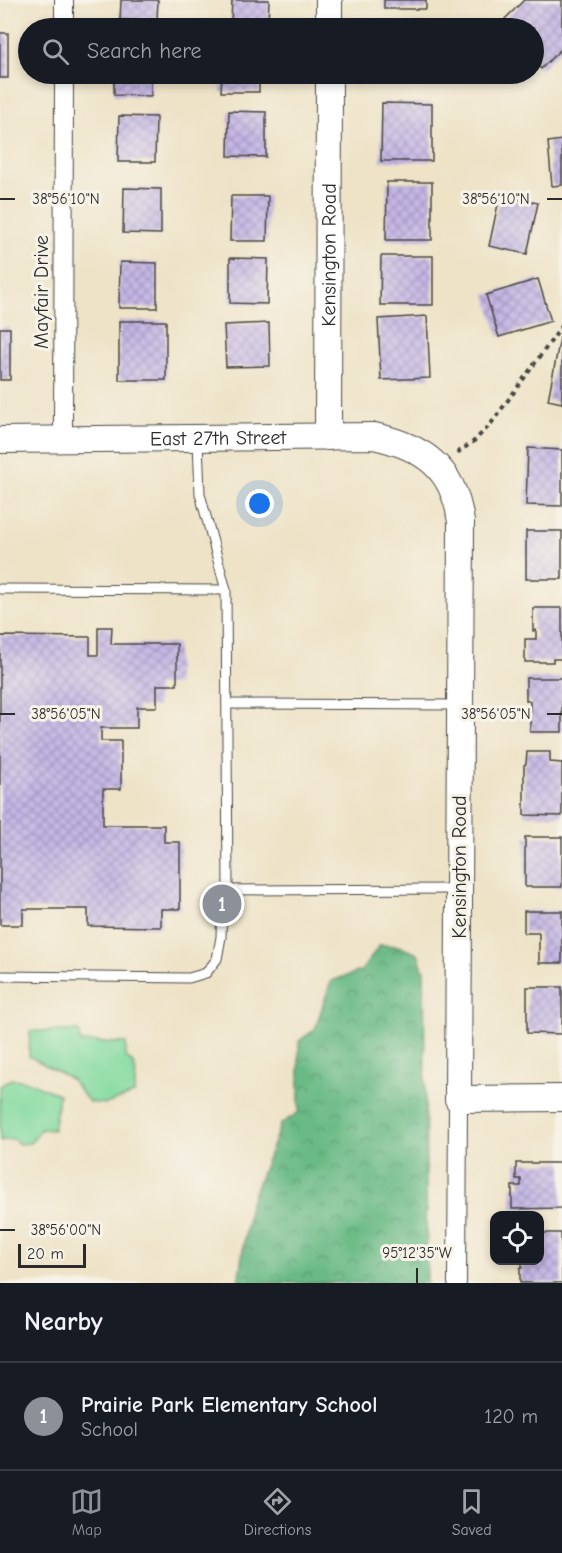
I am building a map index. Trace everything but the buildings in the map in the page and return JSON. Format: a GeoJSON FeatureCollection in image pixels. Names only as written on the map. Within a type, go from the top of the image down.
{"type":"FeatureCollection","features":[{"type":"Feature","properties":{"kind":"street"},"geometry":{"type":"LineString","coordinates":[[64,0],[64,18]]}},
{"type":"Feature","properties":{"kind":"street"},"geometry":{"type":"LineString","coordinates":[[329,0],[329,18]]}},
{"type":"Feature","properties":{"kind":"street","name":"Mayfair Drive"},"geometry":{"type":"LineString","coordinates":[[63,439],[64,84]]}},
{"type":"Feature","properties":{"kind":"street","name":"Kensington Road"},"geometry":{"type":"LineString","coordinates":[[328,437],[329,84]]}},
{"type":"Feature","properties":{"kind":"street","name":"East 27th Street"},"geometry":{"type":"LineString","coordinates":[[0,440],[374,436],[393,440],[414,449],[430,460]]}},
{"type":"Feature","properties":{"kind":"street","name":"Kensington Road"},"geometry":{"type":"LineString","coordinates":[[430,460],[451,485],[459,507],[461,522],[457,1283]]}},
{"type":"Feature","properties":{"kind":"street"},"geometry":{"type":"LineString","coordinates":[[458,1099],[562,1098]]}},
{"type":"Feature","properties":{"kind":"lane"},"geometry":{"type":"LineString","coordinates":[[0,976],[189,978],[206,973],[217,959],[221,937],[222,904],[228,890],[226,590],[200,494],[198,438]]}},
{"type":"Feature","properties":{"kind":"lane"},"geometry":{"type":"LineString","coordinates":[[0,589],[226,590]]}},
{"type":"Feature","properties":{"kind":"lane"},"geometry":{"type":"LineString","coordinates":[[227,704],[460,705]]}},
{"type":"Feature","properties":{"kind":"lane"},"geometry":{"type":"LineString","coordinates":[[228,890],[459,890]]}},
{"type":"Feature","properties":{"kind":"path"},"geometry":{"type":"LineString","coordinates":[[456,453],[473,442],[490,425],[562,326]]}},
{"type":"Feature","properties":{"kind":"green space"},"geometry":{"type":"Polygon","coordinates":[[[380,945],[398,946],[418,954],[424,972],[427,1283],[238,1283],[250,1203],[281,1124],[299,1112],[299,1041],[315,1029],[331,981],[361,971],[380,945]]]}},
{"type":"Feature","properties":{"kind":"green space"},"geometry":{"type":"Polygon","coordinates":[[[30,1031],[79,1031],[80,1042],[126,1043],[126,1058],[135,1069],[134,1094],[106,1104],[89,1102],[71,1079],[29,1056],[30,1031]]]}},
{"type":"Feature","properties":{"kind":"green space"},"geometry":{"type":"Polygon","coordinates":[[[12,1079],[31,1083],[59,1094],[53,1130],[41,1129],[30,1143],[19,1144],[13,1139],[0,1141],[0,1086],[12,1079]]]}},
{"type":"Feature","properties":{"kind":"place","name":"Prairie Park Elementary School"},"geometry":{"type":"Point","coordinates":[222,904]}}]}
